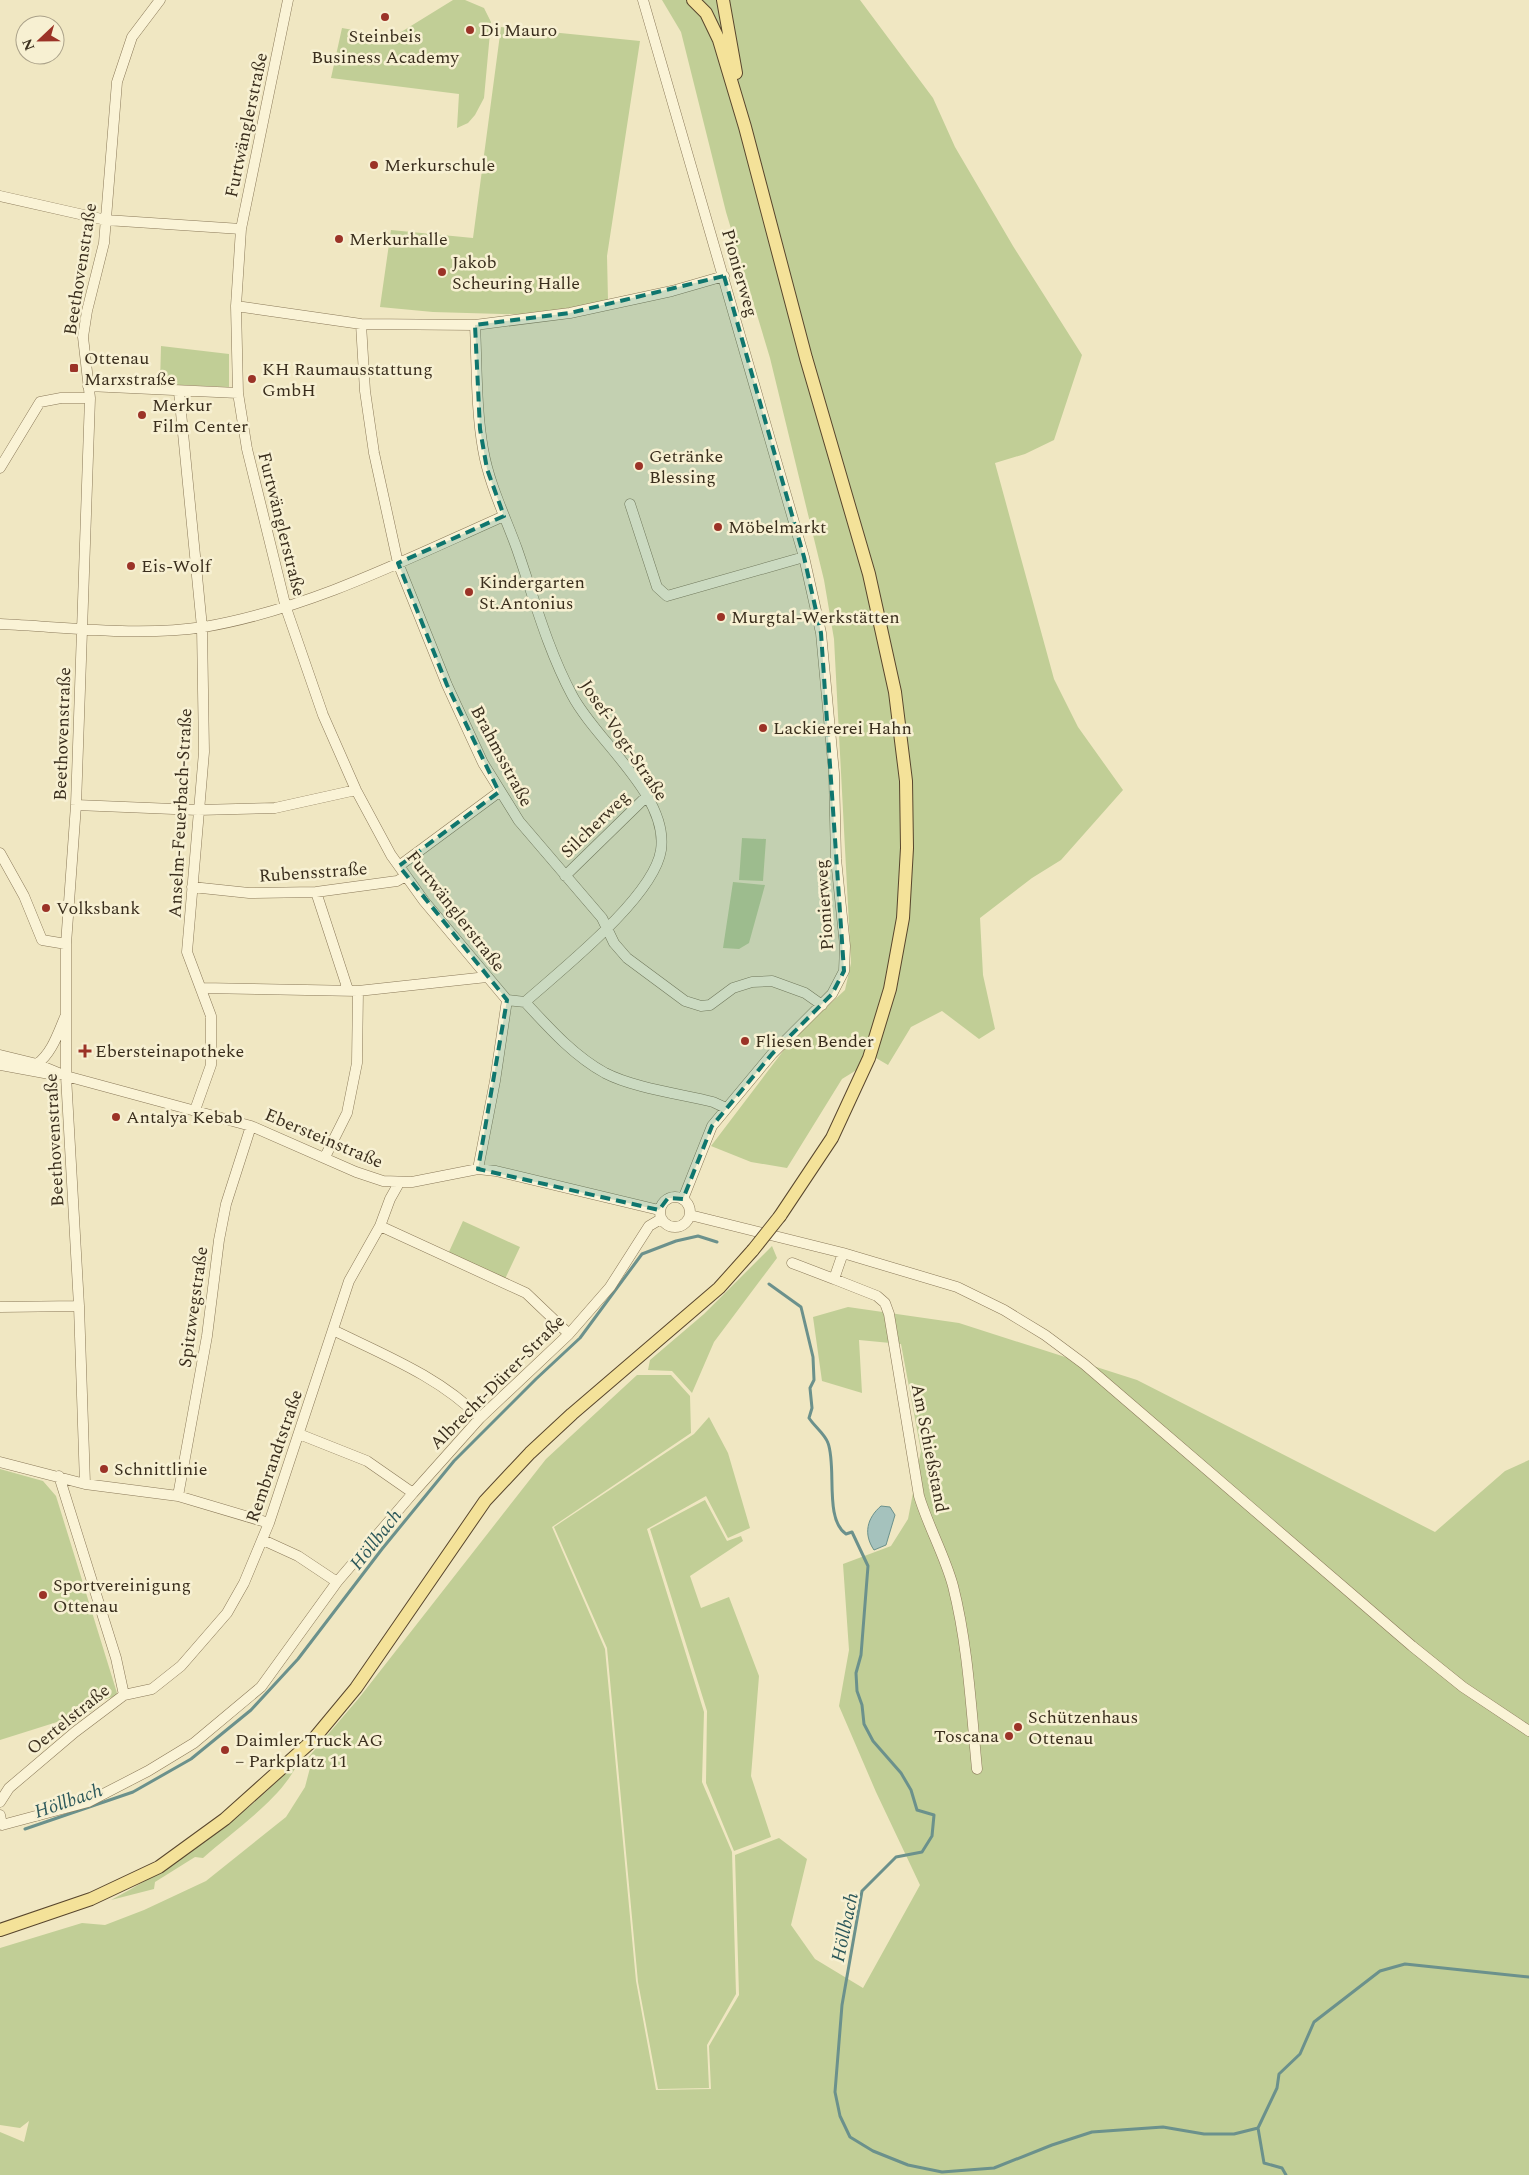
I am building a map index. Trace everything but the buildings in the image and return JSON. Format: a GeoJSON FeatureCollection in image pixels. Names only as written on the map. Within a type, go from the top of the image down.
{"type":"FeatureCollection","features":[{"type":"Feature","properties":{"kind":"main road"},"geometry":{"type":"LineString","coordinates":[[0,1930],[91,1899],[159,1867],[225,1819],[312,1742],[356,1688],[485,1501],[530,1453],[572,1414],[719,1288],[753,1250],[780,1216],[832,1138],[869,1058],[890,990],[903,918],[907,848],[906,781],[895,692],[869,574],[806,358],[745,127],[719,40],[706,13],[693,0]]}},
{"type":"Feature","properties":{"kind":"main road"},"geometry":{"type":"LineString","coordinates":[[723,0],[745,127]]}},
{"type":"Feature","properties":{"kind":"street","name":"Beethovenstraße"},"geometry":{"type":"LineString","coordinates":[[86,1484],[80,1306],[66,1076],[66,944],[76,805],[90,398],[83,337],[87,310],[104,242],[117,82],[132,37],[160,0]]}},
{"type":"Feature","properties":{"kind":"street","name":"Furtwänglerstraße"},"geometry":{"type":"LineString","coordinates":[[288,0],[241,229],[236,306],[238,393],[247,449],[286,608],[323,715],[356,790],[406,876],[424,901],[507,1000]]}},
{"type":"Feature","properties":{"kind":"street","name":"Pionierweg"},"geometry":{"type":"LineString","coordinates":[[643,0],[804,556],[821,633],[834,773],[836,860],[844,946],[844,972],[832,994],[772,1054],[712,1126],[683,1199]]}},
{"type":"Feature","properties":{"kind":"street"},"geometry":{"type":"LineString","coordinates":[[0,196],[106,220],[241,229]]}},
{"type":"Feature","properties":{"kind":"street"},"geometry":{"type":"LineString","coordinates":[[236,306],[362,324],[475,325],[570,313],[672,291],[724,276]]}},
{"type":"Feature","properties":{"kind":"street","name":"Brahmsstraße"},"geometry":{"type":"LineString","coordinates":[[362,324],[365,391],[374,454],[398,563],[447,685],[483,763],[499,792],[519,821],[602,918],[614,943],[626,958],[685,1001],[701,1006],[710,1005],[733,988],[752,982],[772,981],[805,993],[822,1005]]}},
{"type":"Feature","properties":{"kind":"street","name":"Josef-Vogt-Straße"},"geometry":{"type":"LineString","coordinates":[[475,325],[480,429],[487,469],[546,638],[571,692],[585,716],[647,796],[662,833],[657,866],[644,885],[607,930],[525,1002]]}},
{"type":"Feature","properties":{"kind":"street"},"geometry":{"type":"LineString","coordinates":[[88,386],[179,392],[238,393]]}},
{"type":"Feature","properties":{"kind":"street","name":"Anselm-Feuerbach-Straße"},"geometry":{"type":"LineString","coordinates":[[179,392],[202,627],[204,752],[187,952],[211,1016],[211,1066],[196,1110]]}},
{"type":"Feature","properties":{"kind":"street"},"geometry":{"type":"LineString","coordinates":[[0,468],[40,402],[90,398]]}},
{"type":"Feature","properties":{"kind":"street"},"geometry":{"type":"LineString","coordinates":[[630,504],[657,587],[667,596],[804,556]]}},
{"type":"Feature","properties":{"kind":"street"},"geometry":{"type":"LineString","coordinates":[[0,624],[140,631],[202,627],[286,608],[398,563],[504,516]]}},
{"type":"Feature","properties":{"kind":"street"},"geometry":{"type":"LineString","coordinates":[[76,805],[198,810],[275,808],[356,790]]}},
{"type":"Feature","properties":{"kind":"street"},"geometry":{"type":"LineString","coordinates":[[399,866],[499,792]]}},
{"type":"Feature","properties":{"kind":"street","name":"Silcherweg"},"geometry":{"type":"LineString","coordinates":[[565,876],[647,796]]}},
{"type":"Feature","properties":{"kind":"street"},"geometry":{"type":"LineString","coordinates":[[0,854],[24,896],[42,940],[66,944]]}},
{"type":"Feature","properties":{"kind":"street","name":"Rubensstraße"},"geometry":{"type":"LineString","coordinates":[[192,887],[249,893],[316,892],[397,881],[406,876]]}},
{"type":"Feature","properties":{"kind":"street"},"geometry":{"type":"LineString","coordinates":[[316,892],[353,991],[358,1064],[347,1113],[325,1157]]}},
{"type":"Feature","properties":{"kind":"street"},"geometry":{"type":"LineString","coordinates":[[202,988],[353,991],[487,977]]}},
{"type":"Feature","properties":{"kind":"street"},"geometry":{"type":"LineString","coordinates":[[478,1169],[495,1081],[507,1000],[525,1002],[552,1031],[606,1073],[625,1080],[713,1102],[726,1108]]}},
{"type":"Feature","properties":{"kind":"street"},"geometry":{"type":"LineString","coordinates":[[36,1064],[43,1059],[52,1047],[67,1014]]}},
{"type":"Feature","properties":{"kind":"street","name":"Ebersteinstraße"},"geometry":{"type":"LineString","coordinates":[[0,1055],[36,1064],[66,1076],[251,1126],[356,1172],[383,1181],[398,1183],[478,1169],[496,1171],[660,1214],[668,1226],[677,1228],[686,1223],[690,1215]]}},
{"type":"Feature","properties":{"kind":"street","name":"Ebersteinstraße"},"geometry":{"type":"LineString","coordinates":[[0,1065],[46,1075],[66,1076]]}},
{"type":"Feature","properties":{"kind":"street","name":"Spitzwegstraße"},"geometry":{"type":"LineString","coordinates":[[178,1496],[209,1323],[219,1240],[226,1204],[251,1126]]}},
{"type":"Feature","properties":{"kind":"street","name":"Rembrandtstraße"},"geometry":{"type":"LineString","coordinates":[[124,1695],[152,1689],[181,1666],[227,1613],[244,1583],[269,1523],[349,1281],[380,1226],[398,1183]]}},
{"type":"Feature","properties":{"kind":"street"},"geometry":{"type":"LineString","coordinates":[[660,1214],[664,1201],[668,1198],[683,1199],[689,1206],[690,1215],[843,1253],[957,1287],[1004,1310],[1045,1335],[1084,1364],[1412,1646],[1471,1692],[1529,1731]]}},
{"type":"Feature","properties":{"kind":"street","name":"Albrecht-Dürer-Straße"},"geometry":{"type":"LineString","coordinates":[[0,1814],[2,1825],[88,1802],[148,1772],[194,1743],[261,1687],[333,1580],[480,1418],[569,1334],[610,1287],[649,1226],[660,1214]]}},
{"type":"Feature","properties":{"kind":"street"},"geometry":{"type":"LineString","coordinates":[[380,1226],[526,1292],[569,1334]]}},
{"type":"Feature","properties":{"kind":"street"},"geometry":{"type":"LineString","coordinates":[[834,1280],[843,1253]]}},
{"type":"Feature","properties":{"kind":"street","name":"Am Schießstand"},"geometry":{"type":"LineString","coordinates":[[792,1263],[877,1296],[885,1303],[889,1314],[919,1496],[927,1522],[953,1584],[965,1650],[977,1769]]}},
{"type":"Feature","properties":{"kind":"street"},"geometry":{"type":"LineString","coordinates":[[0,1307],[80,1306]]}},
{"type":"Feature","properties":{"kind":"street"},"geometry":{"type":"LineString","coordinates":[[333,1330],[414,1369],[470,1407],[480,1418]]}},
{"type":"Feature","properties":{"kind":"street"},"geometry":{"type":"LineString","coordinates":[[299,1434],[367,1461],[413,1493]]}},
{"type":"Feature","properties":{"kind":"street"},"geometry":{"type":"LineString","coordinates":[[0,1462],[86,1484],[178,1496],[269,1523]]}},
{"type":"Feature","properties":{"kind":"street","name":"Oertelstraße"},"geometry":{"type":"LineString","coordinates":[[0,1802],[9,1788],[75,1732],[124,1695],[116,1658],[59,1476]]}},
{"type":"Feature","properties":{"kind":"street"},"geometry":{"type":"LineString","coordinates":[[263,1540],[298,1556],[333,1580]]}},
{"type":"Feature","properties":{"kind":"highlighted area"},"geometry":{"type":"Polygon","coordinates":[[[724,276],[804,557],[821,633],[844,971],[832,994],[772,1054],[712,1126],[683,1199],[668,1198],[659,1210],[478,1169],[507,1000],[399,866],[499,792],[447,685],[398,563],[504,516],[487,469],[480,429],[475,325],[570,313],[724,276]]]}},
{"type":"Feature","properties":{"kind":"green space"},"geometry":{"type":"Polygon","coordinates":[[[453,0],[465,0],[484,8],[491,22],[484,98],[475,115],[468,123],[457,128],[459,94],[331,78],[342,28],[393,37],[453,0]]]}},
{"type":"Feature","properties":{"kind":"green space"},"geometry":{"type":"Polygon","coordinates":[[[662,0],[860,0],[933,98],[955,147],[1013,246],[1082,355],[1054,440],[1025,454],[995,463],[1054,679],[1078,727],[1123,790],[1061,860],[1032,878],[980,918],[983,975],[995,1029],[979,1039],[942,1011],[911,1027],[888,1065],[876,1058],[842,1079],[787,1168],[751,1162],[711,1146],[793,1038],[845,990],[851,963],[834,639],[824,580],[770,358],[726,212],[681,32],[662,0]]]}},
{"type":"Feature","properties":{"kind":"green space"},"geometry":{"type":"Polygon","coordinates":[[[501,27],[640,41],[607,256],[608,300],[540,315],[433,312],[380,307],[391,230],[473,238],[501,27]]]}},
{"type":"Feature","properties":{"kind":"green space"},"geometry":{"type":"Polygon","coordinates":[[[161,346],[229,354],[229,387],[160,384],[161,346]]]}},
{"type":"Feature","properties":{"kind":"green space"},"geometry":{"type":"Polygon","coordinates":[[[742,838],[766,839],[763,881],[739,880],[742,838]]]}},
{"type":"Feature","properties":{"kind":"green space"},"geometry":{"type":"Polygon","coordinates":[[[733,882],[765,885],[749,943],[739,949],[723,948],[733,882]]]}},
{"type":"Feature","properties":{"kind":"green space"},"geometry":{"type":"Polygon","coordinates":[[[463,1221],[520,1247],[505,1279],[448,1254],[463,1221]]]}},
{"type":"Feature","properties":{"kind":"green space"},"geometry":{"type":"Polygon","coordinates":[[[772,1246],[777,1258],[714,1342],[692,1393],[672,1371],[648,1370],[650,1360],[704,1314],[772,1246]]]}},
{"type":"Feature","properties":{"kind":"green space"},"geometry":{"type":"Polygon","coordinates":[[[848,1307],[959,1323],[1137,1380],[1435,1532],[1505,1471],[1529,1460],[1529,2175],[0,2175],[0,2132],[24,2142],[29,2121],[20,2128],[0,2125],[0,1948],[82,1923],[105,1925],[144,1910],[206,1881],[286,1817],[305,1787],[310,1768],[306,1760],[359,1698],[546,1459],[637,1375],[671,1375],[690,1396],[691,1433],[552,1527],[605,1649],[636,1981],[656,2090],[711,2089],[709,2046],[739,1995],[735,1855],[779,1838],[807,1859],[791,1925],[815,1959],[863,1988],[920,1885],[876,1792],[839,1706],[849,1650],[843,1564],[891,1546],[908,1519],[921,1451],[901,1344],[859,1340],[862,1393],[822,1381],[813,1317],[848,1307]]]}},
{"type":"Feature","properties":{"kind":"green space"},"geometry":{"type":"Polygon","coordinates":[[[709,1417],[728,1453],[750,1528],[728,1538],[706,1496],[647,1529],[704,1712],[702,1782],[732,1852],[736,1994],[707,2045],[709,2088],[658,2089],[638,1982],[607,1648],[554,1527],[694,1434],[709,1417]]]}},
{"type":"Feature","properties":{"kind":"green space","name":"Sportvereinigung Ottenau"},"geometry":{"type":"Polygon","coordinates":[[[0,1469],[43,1481],[56,1496],[117,1693],[116,1696],[96,1702],[92,1711],[0,1740],[0,1469]]]}},
{"type":"Feature","properties":{"kind":"green space"},"geometry":{"type":"Polygon","coordinates":[[[705,1500],[727,1541],[741,1536],[743,1541],[690,1576],[701,1608],[729,1597],[759,1676],[751,1776],[771,1837],[734,1851],[706,1783],[707,1711],[650,1529],[705,1500]]]}},
{"type":"Feature","properties":{"kind":"green space"},"geometry":{"type":"Polygon","coordinates":[[[300,1758],[293,1772],[271,1799],[203,1858],[195,1857],[155,1882],[154,1889],[111,1900],[137,1886],[212,1837],[258,1799],[300,1758]]]}},
{"type":"Feature","properties":{"kind":"water"},"geometry":{"type":"Polygon","coordinates":[[[881,1506],[890,1507],[895,1515],[886,1545],[874,1550],[868,1538],[868,1526],[872,1516],[881,1506]]]}},
{"type":"Feature","properties":{"kind":"waterway","name":"Höllbach"},"geometry":{"type":"LineString","coordinates":[[25,1829],[133,1792],[191,1759],[251,1710],[298,1659],[382,1549],[454,1461],[580,1338],[642,1254],[676,1241],[698,1236],[717,1242]]}},
{"type":"Feature","properties":{"kind":"waterway","name":"Höllbach"},"geometry":{"type":"LineString","coordinates":[[769,1284],[801,1307],[813,1357],[814,1380],[810,1388],[812,1408],[809,1418],[828,1443],[832,1465],[832,1492],[835,1517],[839,1527],[846,1534],[852,1532],[868,1566],[861,1655],[856,1673],[857,1691],[862,1705],[864,1724],[873,1741],[901,1773],[911,1790],[917,1810],[934,1815],[932,1836],[922,1852],[896,1857],[862,1891],[842,2005],[835,2092],[840,2116],[850,2137],[873,2151],[908,2165],[942,2172],[994,2168],[1052,2145],[1092,2132],[1163,2127],[1204,2134],[1234,2134],[1258,2128],[1264,2163],[1282,2168],[1286,2175]]}},
{"type":"Feature","properties":{"kind":"waterway"},"geometry":{"type":"LineString","coordinates":[[1258,2128],[1277,2088],[1279,2074],[1300,2054],[1314,2022],[1380,1971],[1405,1964],[1529,1977]]}},
{"type":"Feature","properties":{"kind":"place","name":"Steinbeis Business Academy"},"geometry":{"type":"Point","coordinates":[385,17]}},
{"type":"Feature","properties":{"kind":"place","name":"Di Mauro"},"geometry":{"type":"Point","coordinates":[470,30]}},
{"type":"Feature","properties":{"kind":"place","name":"Merkurschule"},"geometry":{"type":"Point","coordinates":[374,165]}},
{"type":"Feature","properties":{"kind":"place","name":"Merkurhalle"},"geometry":{"type":"Point","coordinates":[339,239]}},
{"type":"Feature","properties":{"kind":"place","name":"Jakob Scheuring Halle"},"geometry":{"type":"Point","coordinates":[442,272]}},
{"type":"Feature","properties":{"kind":"place","name":"Ottenau Marxstraße"},"geometry":{"type":"Point","coordinates":[74,368]}},
{"type":"Feature","properties":{"kind":"place","name":"KH Raumausstattung GmbH"},"geometry":{"type":"Point","coordinates":[252,379]}},
{"type":"Feature","properties":{"kind":"place","name":"Merkur Film Center"},"geometry":{"type":"Point","coordinates":[142,415]}},
{"type":"Feature","properties":{"kind":"place","name":"Getränke Blessing"},"geometry":{"type":"Point","coordinates":[639,466]}},
{"type":"Feature","properties":{"kind":"place","name":"Möbelmarkt"},"geometry":{"type":"Point","coordinates":[718,527]}},
{"type":"Feature","properties":{"kind":"place","name":"Eis-Wolf"},"geometry":{"type":"Point","coordinates":[131,566]}},
{"type":"Feature","properties":{"kind":"place","name":"Kindergarten St.Antonius"},"geometry":{"type":"Point","coordinates":[469,592]}},
{"type":"Feature","properties":{"kind":"place","name":"Murgtal-Werkstätten"},"geometry":{"type":"Point","coordinates":[721,617]}},
{"type":"Feature","properties":{"kind":"place","name":"Lackiererei Hahn"},"geometry":{"type":"Point","coordinates":[763,728]}},
{"type":"Feature","properties":{"kind":"place","name":"Volksbank"},"geometry":{"type":"Point","coordinates":[46,908]}},
{"type":"Feature","properties":{"kind":"place","name":"Fliesen Bender"},"geometry":{"type":"Point","coordinates":[745,1041]}},
{"type":"Feature","properties":{"kind":"place","name":"Ebersteinapotheke"},"geometry":{"type":"Point","coordinates":[85,1051]}},
{"type":"Feature","properties":{"kind":"place","name":"Antalya Kebab"},"geometry":{"type":"Point","coordinates":[116,1117]}},
{"type":"Feature","properties":{"kind":"place","name":"Schnittlinie"},"geometry":{"type":"Point","coordinates":[104,1469]}},
{"type":"Feature","properties":{"kind":"place","name":"Sportvereinigung Ottenau"},"geometry":{"type":"Point","coordinates":[43,1595]}},
{"type":"Feature","properties":{"kind":"place","name":"Schützenhaus Ottenau"},"geometry":{"type":"Point","coordinates":[1018,1727]}},
{"type":"Feature","properties":{"kind":"place","name":"Toscana"},"geometry":{"type":"Point","coordinates":[1009,1736]}},
{"type":"Feature","properties":{"kind":"place","name":"Daimler Truck AG − Parkplatz 11"},"geometry":{"type":"Point","coordinates":[225,1750]}}]}
